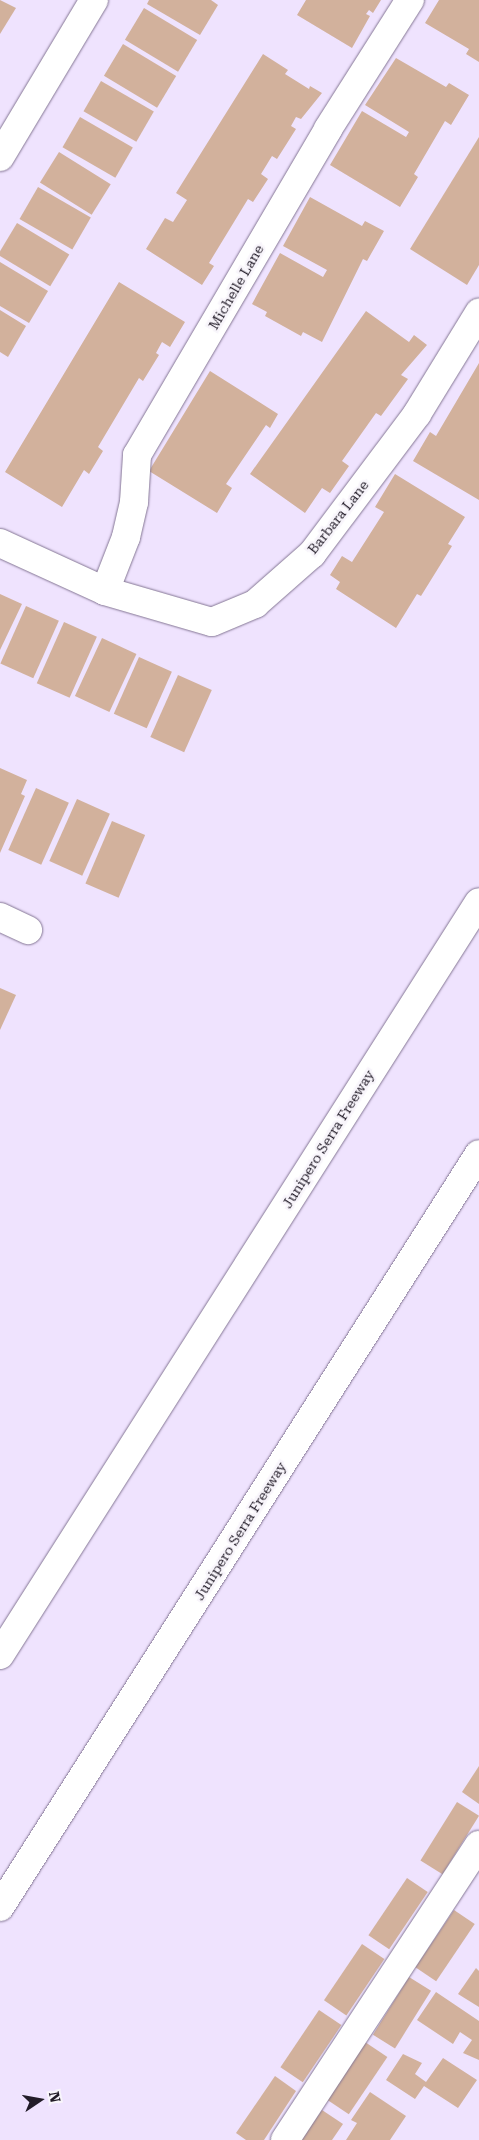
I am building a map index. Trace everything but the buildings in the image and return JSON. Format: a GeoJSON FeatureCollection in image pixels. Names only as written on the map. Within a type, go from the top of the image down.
{"type":"FeatureCollection","features":[{"type":"Feature","properties":{"kind":"main road"},"geometry":{"type":"LineString","coordinates":[[0,157],[94,0]]}},
{"type":"Feature","properties":{"kind":"main road","name":"Michelle Lane"},"geometry":{"type":"LineString","coordinates":[[105,591],[126,537],[134,502],[137,455],[328,129],[410,0]]}},
{"type":"Feature","properties":{"kind":"main road","name":"Barbara Lane"},"geometry":{"type":"LineString","coordinates":[[0,543],[105,591],[212,622],[255,604],[312,554],[417,414],[479,313]]}},
{"type":"Feature","properties":{"kind":"main road","name":"Junipero Serra Freeway"},"geometry":{"type":"LineString","coordinates":[[0,1655],[479,902]]}},
{"type":"Feature","properties":{"kind":"main road"},"geometry":{"type":"LineString","coordinates":[[0,917],[28,930]]}},
{"type":"Feature","properties":{"kind":"main road","name":"Junipero Serra Freeway"},"geometry":{"type":"LineString","coordinates":[[0,1908],[479,1154]]}},
{"type":"Feature","properties":{"kind":"main road"},"geometry":{"type":"LineString","coordinates":[[285,2140],[479,1845]]}}]}
